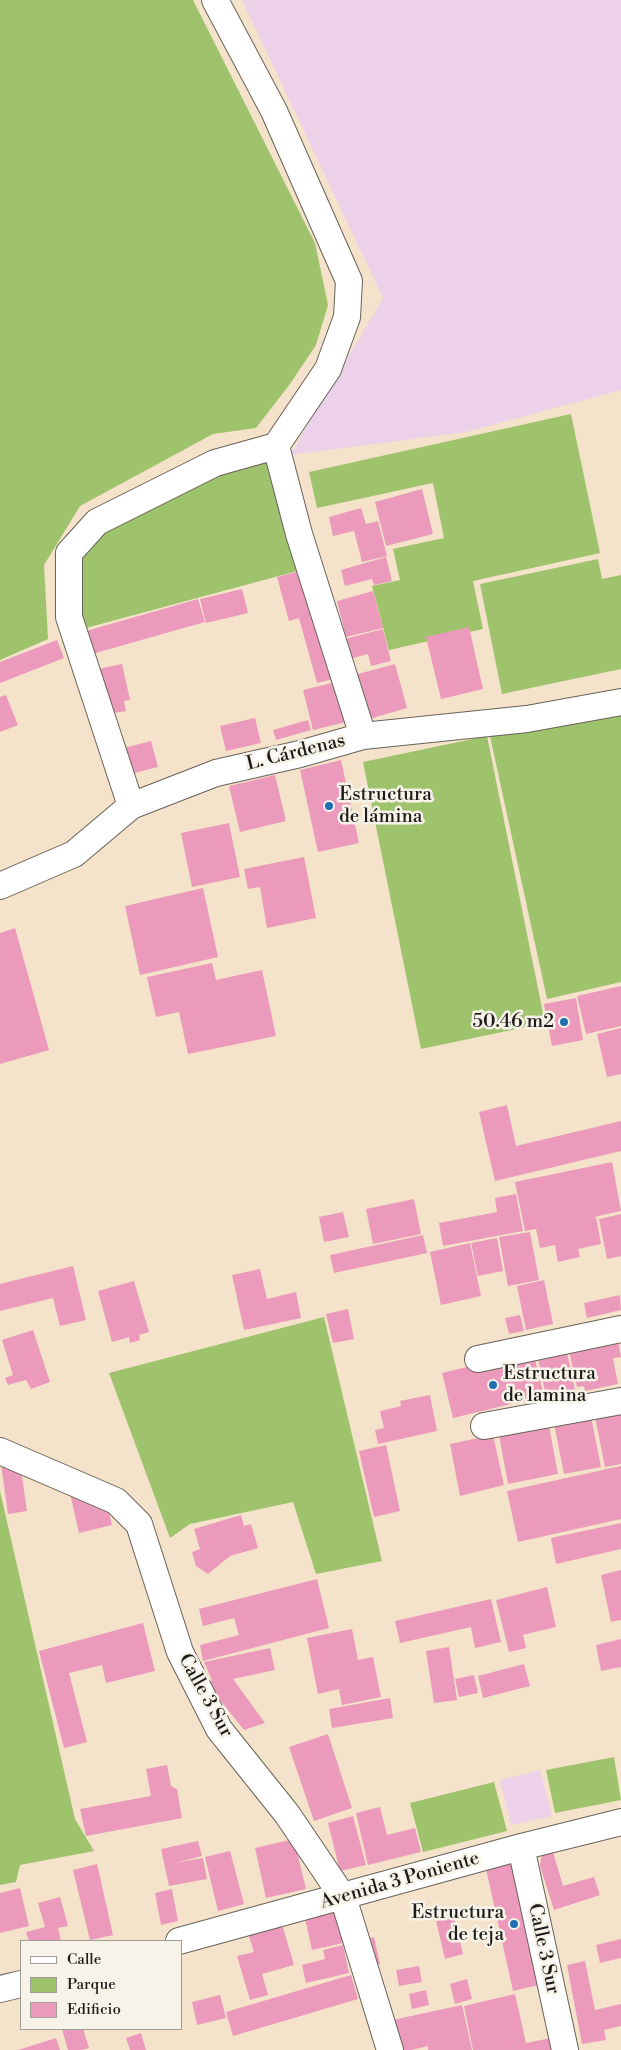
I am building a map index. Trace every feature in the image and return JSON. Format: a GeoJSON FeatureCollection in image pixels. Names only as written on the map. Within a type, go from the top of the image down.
{"type":"FeatureCollection","features":[{"type":"Feature","properties":{"kind":"street"},"geometry":{"type":"LineString","coordinates":[[131,806],[69,617],[69,553],[97,522],[215,463],[276,446],[328,368],[347,317],[348,280],[274,111],[216,0]]}},
{"type":"Feature","properties":{"kind":"street"},"geometry":{"type":"LineString","coordinates":[[276,446],[299,534],[363,736]]}},
{"type":"Feature","properties":{"kind":"street","name":"L. Cárdenas"},"geometry":{"type":"LineString","coordinates":[[0,886],[74,854],[131,806],[216,773],[300,754],[363,736],[527,719],[621,702]]}},
{"type":"Feature","properties":{"kind":"street"},"geometry":{"type":"LineString","coordinates":[[478,1360],[621,1329]]}},
{"type":"Feature","properties":{"kind":"street"},"geometry":{"type":"LineString","coordinates":[[484,1426],[621,1401]]}},
{"type":"Feature","properties":{"kind":"street","name":"Calle 3 Sur"},"geometry":{"type":"LineString","coordinates":[[0,1451],[116,1501],[139,1524],[180,1652],[219,1729],[287,1814],[343,1897],[390,2050]]}},
{"type":"Feature","properties":{"kind":"street","name":"Avenida 3 Poniente"},"geometry":{"type":"LineString","coordinates":[[182,1940],[521,1847],[621,1822]]}},
{"type":"Feature","properties":{"kind":"street","name":"Calle 3 Sur"},"geometry":{"type":"LineString","coordinates":[[521,1847],[565,2050]]}},
{"type":"Feature","properties":{"kind":"street"},"geometry":{"type":"LineString","coordinates":[[0,1989],[20,1984]]}},
{"type":"Feature","properties":{"kind":"shaded area"},"geometry":{"type":"Polygon","coordinates":[[[242,0],[621,0],[621,390],[466,432],[290,455],[383,298],[242,0]]]}},
{"type":"Feature","properties":{"kind":"shaded area"},"geometry":{"type":"Polygon","coordinates":[[[540,1770],[552,1816],[511,1825],[500,1780],[540,1770]]]}},
{"type":"Feature","properties":{"kind":"green space"},"geometry":{"type":"Polygon","coordinates":[[[0,0],[193,0],[315,243],[328,305],[316,345],[290,384],[256,428],[213,434],[80,506],[44,565],[48,639],[0,660],[0,0]]]}},
{"type":"Feature","properties":{"kind":"green space"},"geometry":{"type":"Polygon","coordinates":[[[571,414],[600,553],[473,581],[483,629],[389,650],[372,586],[400,580],[393,549],[444,538],[433,483],[317,508],[309,472],[571,414]]]}},
{"type":"Feature","properties":{"kind":"green space"},"geometry":{"type":"Polygon","coordinates":[[[270,458],[301,570],[86,628],[78,613],[74,553],[104,526],[220,469],[270,458]]]}},
{"type":"Feature","properties":{"kind":"green space"},"geometry":{"type":"Polygon","coordinates":[[[598,559],[602,579],[621,575],[621,669],[502,694],[480,584],[598,559]]]}},
{"type":"Feature","properties":{"kind":"green space"},"geometry":{"type":"Polygon","coordinates":[[[621,711],[621,982],[547,999],[490,736],[621,711]]]}},
{"type":"Feature","properties":{"kind":"green space"},"geometry":{"type":"Polygon","coordinates":[[[487,736],[545,1023],[421,1049],[363,762],[487,736]]]}},
{"type":"Feature","properties":{"kind":"green space"},"geometry":{"type":"Polygon","coordinates":[[[324,1317],[382,1561],[316,1574],[293,1502],[190,1524],[170,1538],[109,1373],[324,1317]]]}},
{"type":"Feature","properties":{"kind":"green space"},"geometry":{"type":"Polygon","coordinates":[[[0,1491],[75,1819],[94,1851],[20,1865],[16,1882],[0,1885],[0,1491]]]}},
{"type":"Feature","properties":{"kind":"green space"},"geometry":{"type":"Polygon","coordinates":[[[614,1757],[621,1800],[555,1813],[546,1770],[614,1757]]]}},
{"type":"Feature","properties":{"kind":"green space"},"geometry":{"type":"Polygon","coordinates":[[[494,1782],[507,1831],[423,1852],[410,1803],[494,1782]]]}},
{"type":"Feature","properties":{"kind":"building"},"geometry":{"type":"Polygon","coordinates":[[[422,489],[433,534],[386,546],[375,502],[422,489]]]}},
{"type":"Feature","properties":{"kind":"building"},"geometry":{"type":"Polygon","coordinates":[[[361,508],[366,524],[378,521],[387,556],[362,562],[354,531],[333,536],[329,517],[361,508]]]}},
{"type":"Feature","properties":{"kind":"building"},"geometry":{"type":"Polygon","coordinates":[[[386,557],[392,581],[374,585],[372,579],[345,586],[341,570],[386,557]]]}},
{"type":"Feature","properties":{"kind":"building"},"geometry":{"type":"Polygon","coordinates":[[[304,570],[334,679],[317,683],[299,618],[289,621],[277,577],[304,570]]]}},
{"type":"Feature","properties":{"kind":"building"},"geometry":{"type":"Polygon","coordinates":[[[242,589],[248,613],[206,623],[200,599],[242,589]]]}},
{"type":"Feature","properties":{"kind":"building"},"geometry":{"type":"Polygon","coordinates":[[[373,591],[383,628],[346,637],[337,601],[373,591]]]}},
{"type":"Feature","properties":{"kind":"building"},"geometry":{"type":"Polygon","coordinates":[[[198,599],[205,622],[92,654],[86,631],[198,599]]]}},
{"type":"Feature","properties":{"kind":"building"},"geometry":{"type":"Polygon","coordinates":[[[469,627],[483,689],[441,699],[426,637],[469,627]]]}},
{"type":"Feature","properties":{"kind":"building"},"geometry":{"type":"Polygon","coordinates":[[[383,629],[391,661],[371,666],[368,654],[346,660],[341,640],[383,629]]]}},
{"type":"Feature","properties":{"kind":"building"},"geometry":{"type":"Polygon","coordinates":[[[57,640],[64,658],[0,683],[0,662],[57,640]]]}},
{"type":"Feature","properties":{"kind":"building"},"geometry":{"type":"Polygon","coordinates":[[[122,664],[130,700],[124,701],[126,711],[108,714],[98,669],[122,664]]]}},
{"type":"Feature","properties":{"kind":"building"},"geometry":{"type":"Polygon","coordinates":[[[395,664],[407,708],[366,720],[354,675],[395,664]]]}},
{"type":"Feature","properties":{"kind":"building"},"geometry":{"type":"Polygon","coordinates":[[[336,682],[346,722],[313,730],[303,690],[336,682]]]}},
{"type":"Feature","properties":{"kind":"building"},"geometry":{"type":"Polygon","coordinates":[[[6,695],[18,725],[0,732],[0,697],[6,695]]]}},
{"type":"Feature","properties":{"kind":"building"},"geometry":{"type":"Polygon","coordinates":[[[255,718],[261,743],[226,751],[220,726],[255,718]]]}},
{"type":"Feature","properties":{"kind":"building"},"geometry":{"type":"Polygon","coordinates":[[[308,720],[311,730],[276,740],[273,730],[308,720]]]}},
{"type":"Feature","properties":{"kind":"building"},"geometry":{"type":"Polygon","coordinates":[[[151,741],[158,767],[127,775],[120,749],[151,741]]]}},
{"type":"Feature","properties":{"kind":"building","name":"Estructura de lámina"},"geometry":{"type":"Polygon","coordinates":[[[341,760],[359,843],[318,852],[300,770],[341,760]]]}},
{"type":"Feature","properties":{"kind":"building"},"geometry":{"type":"Polygon","coordinates":[[[275,775],[286,821],[240,832],[229,786],[275,775]]]}},
{"type":"Feature","properties":{"kind":"building"},"geometry":{"type":"Polygon","coordinates":[[[229,823],[240,877],[192,887],[181,833],[229,823]]]}},
{"type":"Feature","properties":{"kind":"building"},"geometry":{"type":"Polygon","coordinates":[[[304,857],[316,918],[267,928],[260,887],[248,889],[244,869],[304,857]]]}},
{"type":"Feature","properties":{"kind":"building"},"geometry":{"type":"Polygon","coordinates":[[[203,888],[218,957],[140,975],[125,906],[203,888]]]}},
{"type":"Feature","properties":{"kind":"building"},"geometry":{"type":"Polygon","coordinates":[[[15,928],[49,1050],[0,1064],[0,933],[15,928]]]}},
{"type":"Feature","properties":{"kind":"building"},"geometry":{"type":"Polygon","coordinates":[[[212,963],[216,980],[262,970],[276,1036],[188,1054],[179,1012],[156,1017],[147,977],[212,963]]]}},
{"type":"Feature","properties":{"kind":"building"},"geometry":{"type":"Polygon","coordinates":[[[621,986],[621,1026],[586,1034],[577,996],[621,986]]]}},
{"type":"Feature","properties":{"kind":"building","name":"50.46 m2"},"geometry":{"type":"Polygon","coordinates":[[[576,998],[583,1040],[552,1046],[544,1004],[576,998]]]}},
{"type":"Feature","properties":{"kind":"building"},"geometry":{"type":"Polygon","coordinates":[[[621,1028],[621,1074],[607,1077],[597,1034],[621,1028]]]}},
{"type":"Feature","properties":{"kind":"building"},"geometry":{"type":"Polygon","coordinates":[[[507,1105],[516,1146],[621,1121],[621,1151],[495,1181],[479,1112],[507,1105]]]}},
{"type":"Feature","properties":{"kind":"building"},"geometry":{"type":"Polygon","coordinates":[[[612,1162],[621,1211],[590,1218],[596,1217],[601,1244],[578,1249],[580,1257],[558,1262],[555,1245],[540,1248],[536,1229],[525,1231],[515,1182],[612,1162]]]}},
{"type":"Feature","properties":{"kind":"building"},"geometry":{"type":"Polygon","coordinates":[[[516,1194],[523,1231],[443,1246],[439,1223],[497,1212],[495,1198],[516,1194]]]}},
{"type":"Feature","properties":{"kind":"building"},"geometry":{"type":"Polygon","coordinates":[[[414,1199],[421,1234],[373,1244],[366,1209],[414,1199]]]}},
{"type":"Feature","properties":{"kind":"building"},"geometry":{"type":"Polygon","coordinates":[[[343,1212],[349,1237],[324,1242],[319,1217],[343,1212]]]}},
{"type":"Feature","properties":{"kind":"building"},"geometry":{"type":"Polygon","coordinates":[[[621,1214],[621,1256],[607,1259],[599,1219],[621,1214]]]}},
{"type":"Feature","properties":{"kind":"building"},"geometry":{"type":"Polygon","coordinates":[[[530,1232],[539,1280],[508,1286],[499,1237],[530,1232]]]}},
{"type":"Feature","properties":{"kind":"building"},"geometry":{"type":"Polygon","coordinates":[[[423,1235],[427,1253],[334,1273],[330,1255],[423,1235]]]}},
{"type":"Feature","properties":{"kind":"building"},"geometry":{"type":"Polygon","coordinates":[[[497,1238],[503,1271],[478,1276],[471,1243],[497,1238]]]}},
{"type":"Feature","properties":{"kind":"building"},"geometry":{"type":"Polygon","coordinates":[[[470,1243],[481,1296],[441,1305],[430,1252],[470,1243]]]}},
{"type":"Feature","properties":{"kind":"building"},"geometry":{"type":"Polygon","coordinates":[[[73,1266],[86,1320],[60,1326],[53,1298],[0,1311],[0,1284],[73,1266]]]}},
{"type":"Feature","properties":{"kind":"building"},"geometry":{"type":"Polygon","coordinates":[[[260,1269],[267,1299],[296,1292],[301,1318],[244,1330],[232,1275],[260,1269]]]}},
{"type":"Feature","properties":{"kind":"building"},"geometry":{"type":"Polygon","coordinates":[[[544,1280],[553,1324],[526,1330],[517,1286],[544,1280]]]}},
{"type":"Feature","properties":{"kind":"building"},"geometry":{"type":"Polygon","coordinates":[[[134,1281],[149,1332],[139,1335],[140,1340],[130,1343],[129,1337],[112,1342],[98,1291],[134,1281]]]}},
{"type":"Feature","properties":{"kind":"building","name":"Estructura de lamina"},"geometry":{"type":"Polygon","coordinates":[[[620,1295],[621,1310],[587,1318],[584,1303],[620,1295]]]}},
{"type":"Feature","properties":{"kind":"building"},"geometry":{"type":"Polygon","coordinates":[[[348,1309],[354,1339],[333,1343],[326,1314],[348,1309]]]}},
{"type":"Feature","properties":{"kind":"building"},"geometry":{"type":"Polygon","coordinates":[[[520,1315],[524,1331],[509,1334],[505,1318],[520,1315]]]}},
{"type":"Feature","properties":{"kind":"building"},"geometry":{"type":"Polygon","coordinates":[[[33,1330],[50,1382],[31,1389],[26,1380],[8,1385],[5,1378],[13,1375],[2,1340],[33,1330]]]}},
{"type":"Feature","properties":{"kind":"building"},"geometry":{"type":"Polygon","coordinates":[[[618,1339],[621,1357],[613,1358],[618,1384],[585,1391],[584,1386],[577,1387],[567,1342],[618,1339]]]}},
{"type":"Feature","properties":{"kind":"building"},"geometry":{"type":"Polygon","coordinates":[[[565,1343],[575,1390],[546,1396],[536,1349],[565,1343]]]}},
{"type":"Feature","properties":{"kind":"building","name":"Estructura de lamina"},"geometry":{"type":"Polygon","coordinates":[[[533,1351],[544,1396],[453,1418],[442,1373],[533,1351]]]}},
{"type":"Feature","properties":{"kind":"building"},"geometry":{"type":"Polygon","coordinates":[[[430,1395],[437,1431],[378,1444],[375,1430],[384,1428],[380,1411],[401,1406],[400,1401],[430,1395]]]}},
{"type":"Feature","properties":{"kind":"building"},"geometry":{"type":"Polygon","coordinates":[[[621,1407],[621,1464],[605,1467],[594,1412],[621,1407]]]}},
{"type":"Feature","properties":{"kind":"building"},"geometry":{"type":"Polygon","coordinates":[[[590,1412],[601,1467],[564,1474],[553,1419],[590,1412]]]}},
{"type":"Feature","properties":{"kind":"building"},"geometry":{"type":"Polygon","coordinates":[[[548,1421],[558,1474],[508,1484],[498,1430],[548,1421]]]}},
{"type":"Feature","properties":{"kind":"building"},"geometry":{"type":"Polygon","coordinates":[[[493,1435],[504,1485],[460,1496],[450,1444],[493,1435]]]}},
{"type":"Feature","properties":{"kind":"building"},"geometry":{"type":"Polygon","coordinates":[[[386,1445],[400,1511],[374,1517],[359,1451],[386,1445]]]}},
{"type":"Feature","properties":{"kind":"building"},"geometry":{"type":"Polygon","coordinates":[[[0,1457],[20,1463],[27,1511],[8,1514],[0,1457]]]}},
{"type":"Feature","properties":{"kind":"building"},"geometry":{"type":"Polygon","coordinates":[[[621,1466],[621,1519],[518,1542],[507,1491],[621,1466]]]}},
{"type":"Feature","properties":{"kind":"building"},"geometry":{"type":"Polygon","coordinates":[[[68,1484],[106,1501],[112,1525],[79,1533],[68,1484]]]}},
{"type":"Feature","properties":{"kind":"building"},"geometry":{"type":"Polygon","coordinates":[[[241,1515],[244,1526],[251,1524],[258,1548],[230,1556],[208,1574],[196,1566],[192,1552],[200,1549],[194,1529],[241,1515]]]}},
{"type":"Feature","properties":{"kind":"building"},"geometry":{"type":"Polygon","coordinates":[[[621,1523],[621,1549],[556,1564],[551,1538],[621,1523]]]}},
{"type":"Feature","properties":{"kind":"building"},"geometry":{"type":"Polygon","coordinates":[[[621,1570],[621,1620],[611,1622],[601,1575],[621,1570]]]}},
{"type":"Feature","properties":{"kind":"building"},"geometry":{"type":"Polygon","coordinates":[[[317,1579],[329,1628],[203,1661],[200,1645],[239,1635],[234,1618],[203,1626],[199,1609],[317,1579]]]}},
{"type":"Feature","properties":{"kind":"building"},"geometry":{"type":"Polygon","coordinates":[[[547,1587],[556,1627],[523,1635],[526,1648],[509,1652],[496,1600],[547,1587]]]}},
{"type":"Feature","properties":{"kind":"building"},"geometry":{"type":"Polygon","coordinates":[[[491,1599],[501,1642],[475,1648],[471,1627],[400,1643],[395,1621],[491,1599]]]}},
{"type":"Feature","properties":{"kind":"building"},"geometry":{"type":"Polygon","coordinates":[[[143,1623],[155,1671],[106,1683],[102,1665],[69,1673],[87,1742],[64,1748],[39,1651],[143,1623]]]}},
{"type":"Feature","properties":{"kind":"building"},"geometry":{"type":"Polygon","coordinates":[[[352,1629],[358,1660],[373,1657],[381,1697],[342,1705],[339,1689],[318,1694],[307,1638],[352,1629]]]}},
{"type":"Feature","properties":{"kind":"building"},"geometry":{"type":"Polygon","coordinates":[[[621,1639],[621,1667],[601,1671],[596,1645],[621,1639]]]}},
{"type":"Feature","properties":{"kind":"building"},"geometry":{"type":"Polygon","coordinates":[[[449,1647],[457,1700],[434,1703],[426,1651],[449,1647]]]}},
{"type":"Feature","properties":{"kind":"building"},"geometry":{"type":"Polygon","coordinates":[[[270,1648],[275,1670],[233,1679],[265,1723],[244,1730],[208,1685],[212,1680],[204,1662],[270,1648]]]}},
{"type":"Feature","properties":{"kind":"building"},"geometry":{"type":"Polygon","coordinates":[[[524,1664],[530,1686],[483,1698],[478,1676],[524,1664]]]}},
{"type":"Feature","properties":{"kind":"building"},"geometry":{"type":"Polygon","coordinates":[[[474,1675],[478,1693],[459,1697],[455,1679],[474,1675]]]}},
{"type":"Feature","properties":{"kind":"building"},"geometry":{"type":"Polygon","coordinates":[[[390,1698],[393,1718],[332,1728],[329,1709],[390,1698]]]}},
{"type":"Feature","properties":{"kind":"building"},"geometry":{"type":"Polygon","coordinates":[[[328,1734],[352,1808],[314,1821],[289,1747],[328,1734]]]}},
{"type":"Feature","properties":{"kind":"building"},"geometry":{"type":"Polygon","coordinates":[[[167,1765],[171,1786],[177,1789],[182,1818],[86,1836],[80,1809],[151,1796],[146,1769],[167,1765]]]}},
{"type":"Feature","properties":{"kind":"building"},"geometry":{"type":"Polygon","coordinates":[[[380,1807],[387,1835],[415,1828],[421,1852],[368,1865],[356,1813],[380,1807]]]}},
{"type":"Feature","properties":{"kind":"building"},"geometry":{"type":"Polygon","coordinates":[[[353,1816],[366,1865],[340,1871],[328,1823],[353,1816]]]}},
{"type":"Feature","properties":{"kind":"building"},"geometry":{"type":"Polygon","coordinates":[[[294,1839],[306,1889],[266,1898],[255,1848],[294,1839]]]}},
{"type":"Feature","properties":{"kind":"building"},"geometry":{"type":"Polygon","coordinates":[[[198,1841],[202,1856],[175,1863],[203,1858],[207,1879],[169,1886],[161,1849],[198,1841]]]}},
{"type":"Feature","properties":{"kind":"building"},"geometry":{"type":"Polygon","coordinates":[[[552,1849],[563,1886],[594,1877],[600,1895],[554,1910],[540,1866],[542,1852],[552,1849]]]}},
{"type":"Feature","properties":{"kind":"building"},"geometry":{"type":"Polygon","coordinates":[[[230,1851],[244,1904],[218,1911],[205,1857],[230,1851]]]}},
{"type":"Feature","properties":{"kind":"building","name":"Estructura de teja"},"geometry":{"type":"Polygon","coordinates":[[[514,1857],[543,1984],[513,1991],[485,1864],[514,1857]]]}},
{"type":"Feature","properties":{"kind":"building"},"geometry":{"type":"Polygon","coordinates":[[[97,1864],[113,1935],[90,1940],[73,1870],[97,1864]]]}},
{"type":"Feature","properties":{"kind":"building"},"geometry":{"type":"Polygon","coordinates":[[[20,1888],[29,1926],[0,1933],[0,1893],[20,1888]]]}},
{"type":"Feature","properties":{"kind":"building"},"geometry":{"type":"Polygon","coordinates":[[[172,1889],[178,1921],[161,1925],[155,1893],[172,1889]]]}},
{"type":"Feature","properties":{"kind":"building"},"geometry":{"type":"Polygon","coordinates":[[[60,1897],[68,1926],[58,1928],[61,1940],[29,1940],[26,1932],[45,1927],[38,1903],[60,1897]]]}},
{"type":"Feature","properties":{"kind":"building"},"geometry":{"type":"Polygon","coordinates":[[[335,1906],[343,1943],[312,1950],[304,1914],[335,1906]]]}},
{"type":"Feature","properties":{"kind":"building"},"geometry":{"type":"Polygon","coordinates":[[[280,1917],[294,1965],[262,1974],[268,1995],[250,2000],[237,1956],[254,1952],[246,1927],[280,1917]]]}},
{"type":"Feature","properties":{"kind":"building","name":"Estructura de teja"},"geometry":{"type":"Polygon","coordinates":[[[454,1917],[463,1954],[445,1959],[436,1921],[454,1917]]]}},
{"type":"Feature","properties":{"kind":"building","name":"Estructura de teja"},"geometry":{"type":"Polygon","coordinates":[[[374,1937],[380,1964],[365,1968],[359,1941],[374,1937]]]}},
{"type":"Feature","properties":{"kind":"building"},"geometry":{"type":"Polygon","coordinates":[[[621,1939],[621,1958],[600,1963],[596,1945],[621,1939]]]}},
{"type":"Feature","properties":{"kind":"building"},"geometry":{"type":"Polygon","coordinates":[[[343,1945],[349,1973],[306,1983],[302,1965],[325,1959],[323,1950],[343,1945]]]}},
{"type":"Feature","properties":{"kind":"building"},"geometry":{"type":"Polygon","coordinates":[[[585,1961],[595,2010],[621,2004],[621,2026],[604,2030],[606,2040],[582,2044],[567,1965],[585,1961]]]}},
{"type":"Feature","properties":{"kind":"building","name":"Estructura de teja"},"geometry":{"type":"Polygon","coordinates":[[[419,1966],[422,1982],[399,1986],[396,1970],[419,1966]]]}},
{"type":"Feature","properties":{"kind":"building"},"geometry":{"type":"Polygon","coordinates":[[[351,1975],[358,1999],[233,2036],[226,2012],[351,1975]]]}},
{"type":"Feature","properties":{"kind":"building","name":"Estructura de teja"},"geometry":{"type":"Polygon","coordinates":[[[467,1979],[472,1999],[455,2004],[450,1984],[467,1979]]]}},
{"type":"Feature","properties":{"kind":"building","name":"Estructura de teja"},"geometry":{"type":"Polygon","coordinates":[[[426,1990],[429,2005],[412,2009],[409,1994],[426,1990]]]}},
{"type":"Feature","properties":{"kind":"building"},"geometry":{"type":"Polygon","coordinates":[[[515,1994],[526,2043],[551,2038],[553,2050],[473,2050],[464,2006],[515,1994]]]}},
{"type":"Feature","properties":{"kind":"building"},"geometry":{"type":"Polygon","coordinates":[[[220,1995],[226,2018],[197,2025],[192,2002],[220,1995]]]}},
{"type":"Feature","properties":{"kind":"building"},"geometry":{"type":"Polygon","coordinates":[[[462,2005],[472,2050],[428,2050],[428,2046],[411,2050],[394,2050],[388,2021],[462,2005]]]}},
{"type":"Feature","properties":{"kind":"building"},"geometry":{"type":"Polygon","coordinates":[[[62,2030],[83,2030],[89,2048],[68,2050],[62,2030]]]}},
{"type":"Feature","properties":{"kind":"building"},"geometry":{"type":"Polygon","coordinates":[[[141,2033],[146,2050],[130,2050],[126,2038],[141,2033]]]}},
{"type":"Feature","properties":{"kind":"building"},"geometry":{"type":"Polygon","coordinates":[[[56,2038],[60,2050],[18,2050],[56,2038]]]}},
{"type":"Feature","properties":{"kind":"place","name":"Estructura de lámina"},"geometry":{"type":"Point","coordinates":[329,806]}},
{"type":"Feature","properties":{"kind":"place","name":"50.46 m2"},"geometry":{"type":"Point","coordinates":[564,1022]}},
{"type":"Feature","properties":{"kind":"place","name":"Estructura de lamina"},"geometry":{"type":"Point","coordinates":[493,1385]}},
{"type":"Feature","properties":{"kind":"place","name":"Estructura de teja"},"geometry":{"type":"Point","coordinates":[514,1924]}}]}
